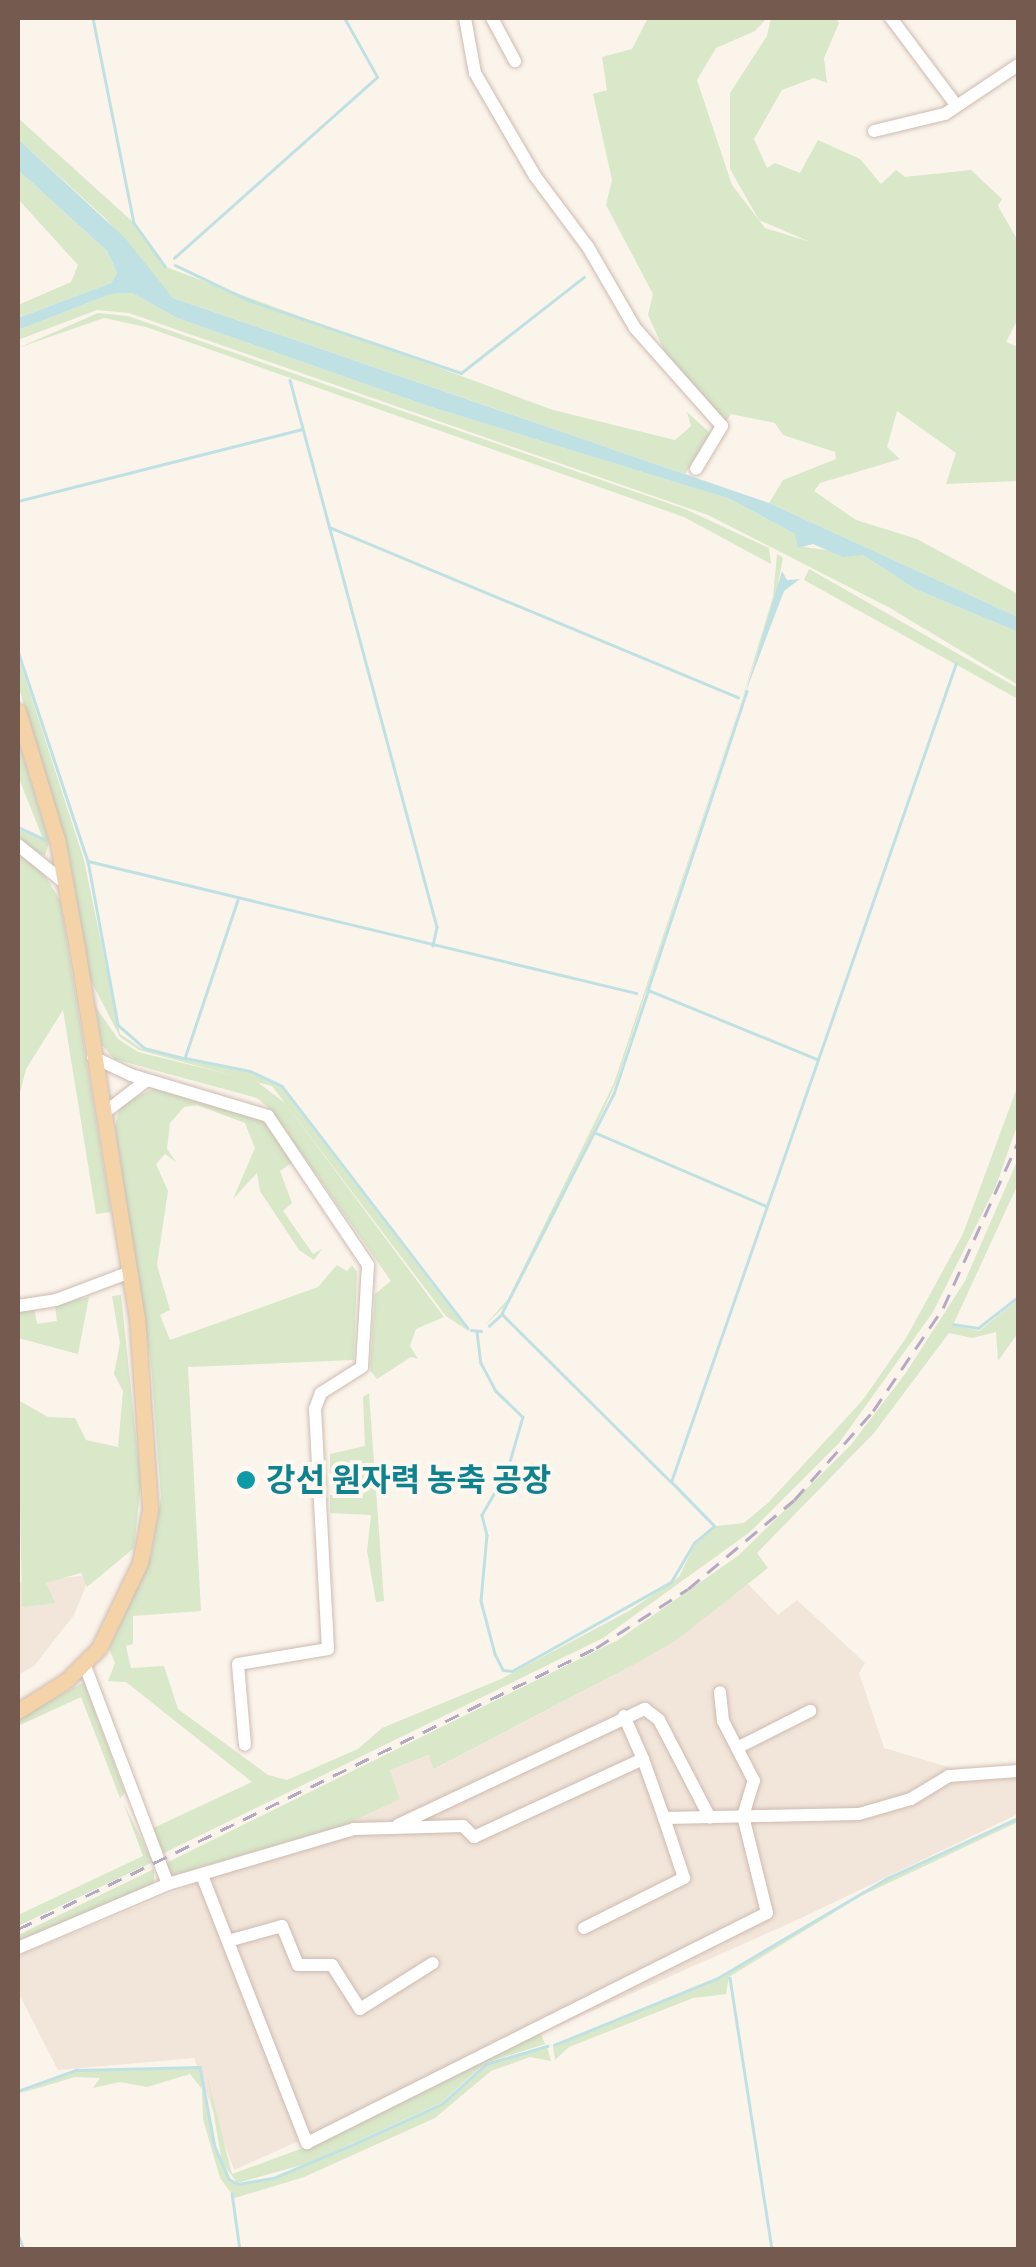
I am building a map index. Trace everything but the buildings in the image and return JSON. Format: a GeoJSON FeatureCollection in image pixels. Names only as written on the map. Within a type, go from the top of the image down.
{"type":"FeatureCollection","features":[{"type":"Feature","properties":{"kind":"main road"},"geometry":{"type":"LineString","coordinates":[[18,711],[66,883],[130,1272],[143,1373],[149,1528],[131,1584],[84,1666],[18,1711]]}},
{"type":"Feature","properties":{"kind":"street"},"geometry":{"type":"LineString","coordinates":[[465,18],[475,74],[536,176],[588,247],[635,328],[722,426],[696,469]]}},
{"type":"Feature","properties":{"kind":"street"},"geometry":{"type":"LineString","coordinates":[[492,18],[516,61]]}},
{"type":"Feature","properties":{"kind":"street"},"geometry":{"type":"LineString","coordinates":[[890,18],[956,105]]}},
{"type":"Feature","properties":{"kind":"street"},"geometry":{"type":"LineString","coordinates":[[874,131],[927,122],[1018,65]]}},
{"type":"Feature","properties":{"kind":"street"},"geometry":{"type":"LineString","coordinates":[[18,845],[66,883]]}},
{"type":"Feature","properties":{"kind":"street"},"geometry":{"type":"LineString","coordinates":[[94,1057],[147,1080],[268,1116],[368,1265],[362,1366],[320,1393],[314,1409],[328,1649],[238,1664],[244,1746]]}},
{"type":"Feature","properties":{"kind":"street"},"geometry":{"type":"LineString","coordinates":[[104,1113],[147,1080]]}},
{"type":"Feature","properties":{"kind":"street"},"geometry":{"type":"LineString","coordinates":[[18,1306],[56,1300],[130,1272]]}},
{"type":"Feature","properties":{"kind":"street"},"geometry":{"type":"LineString","coordinates":[[84,1666],[168,1884]]}},
{"type":"Feature","properties":{"kind":"street"},"geometry":{"type":"LineString","coordinates":[[203,1878],[307,2143],[760,1918],[770,1907],[743,1816],[754,1781],[723,1722],[720,1692]]}},
{"type":"Feature","properties":{"kind":"street"},"geometry":{"type":"LineString","coordinates":[[391,1828],[624,1716],[652,1709],[710,1818]]}},
{"type":"Feature","properties":{"kind":"street"},"geometry":{"type":"LineString","coordinates":[[739,1748],[810,1712]]}},
{"type":"Feature","properties":{"kind":"street"},"geometry":{"type":"LineString","coordinates":[[584,1928],[684,1878],[624,1716]]}},
{"type":"Feature","properties":{"kind":"street"},"geometry":{"type":"LineString","coordinates":[[18,1948],[168,1884],[203,1878],[339,1831],[463,1826],[474,1837],[643,1759]]}},
{"type":"Feature","properties":{"kind":"street"},"geometry":{"type":"LineString","coordinates":[[664,1818],[887,1809],[949,1776],[1018,1770]]}},
{"type":"Feature","properties":{"kind":"street"},"geometry":{"type":"LineString","coordinates":[[228,1941],[282,1926],[298,1965],[332,1965],[360,2009],[432,1964]]}},
{"type":"Feature","properties":{"kind":"shaded area"},"geometry":{"type":"Polygon","coordinates":[[[90,1575],[74,1615],[34,1666],[18,1675],[18,1583],[90,1575]]]}},
{"type":"Feature","properties":{"kind":"shaded area"},"geometry":{"type":"Polygon","coordinates":[[[748,1584],[778,1615],[797,1600],[865,1663],[859,1673],[884,1748],[955,1769],[1018,1768],[1018,1814],[797,1920],[234,2170],[194,2058],[58,2070],[18,1992],[18,1956],[400,1799],[390,1770],[430,1755],[435,1769],[631,1666],[748,1584]]]}},
{"type":"Feature","properties":{"kind":"green space"},"geometry":{"type":"Polygon","coordinates":[[[648,18],[767,18],[755,31],[716,48],[697,80],[732,185],[765,228],[810,242],[759,220],[730,169],[730,93],[767,36],[771,18],[836,18],[839,23],[824,58],[827,83],[814,78],[782,90],[754,139],[767,168],[775,163],[800,173],[818,140],[860,159],[881,184],[896,170],[905,177],[971,170],[1002,199],[998,206],[1018,241],[1018,319],[1006,342],[1018,347],[1018,481],[946,484],[956,453],[897,411],[887,447],[900,459],[820,483],[814,491],[856,520],[917,539],[1018,594],[1018,617],[769,503],[783,480],[836,459],[835,452],[783,435],[775,423],[731,414],[726,422],[675,374],[648,315],[653,294],[606,205],[612,180],[593,94],[607,90],[602,57],[632,49],[648,18]]]}},
{"type":"Feature","properties":{"kind":"green space"},"geometry":{"type":"Polygon","coordinates":[[[18,118],[134,223],[163,266],[553,410],[675,440],[691,426],[687,412],[710,433],[685,474],[173,298],[106,219],[18,139],[18,118]]]}},
{"type":"Feature","properties":{"kind":"green space"},"geometry":{"type":"Polygon","coordinates":[[[18,170],[107,251],[117,273],[111,283],[18,318],[18,305],[71,282],[78,265],[18,199],[18,170]]]}},
{"type":"Feature","properties":{"kind":"green space"},"geometry":{"type":"Polygon","coordinates":[[[132,293],[177,318],[428,406],[730,499],[795,534],[804,547],[863,555],[915,589],[1018,632],[1018,685],[890,608],[708,515],[129,313],[97,310],[18,340],[18,330],[111,294],[132,293]]]}},
{"type":"Feature","properties":{"kind":"green space"},"geometry":{"type":"Polygon","coordinates":[[[98,313],[128,316],[685,509],[769,548],[771,564],[684,517],[146,327],[104,318],[18,348],[98,313]]]}},
{"type":"Feature","properties":{"kind":"green space"},"geometry":{"type":"Polygon","coordinates":[[[777,554],[783,558],[775,599],[616,1083],[515,1291],[504,1307],[485,1325],[508,1299],[614,1083],[742,699],[773,597],[777,554]]]}},
{"type":"Feature","properties":{"kind":"green space"},"geometry":{"type":"Polygon","coordinates":[[[809,569],[1018,688],[1018,699],[804,580],[809,569]]]}},
{"type":"Feature","properties":{"kind":"green space"},"geometry":{"type":"Polygon","coordinates":[[[18,656],[84,860],[120,1034],[144,1050],[250,1073],[281,1087],[467,1330],[446,1316],[272,1086],[139,1050],[120,1037],[90,979],[69,855],[18,685],[18,656]]]}},
{"type":"Feature","properties":{"kind":"green space"},"geometry":{"type":"Polygon","coordinates":[[[18,739],[49,842],[45,856],[18,841],[18,829],[43,839],[18,776],[18,739]]]}},
{"type":"Feature","properties":{"kind":"green space"},"geometry":{"type":"Polygon","coordinates":[[[18,853],[42,871],[60,900],[111,1212],[96,1214],[63,1010],[26,1069],[18,1101],[18,853]]]}},
{"type":"Feature","properties":{"kind":"green space"},"geometry":{"type":"Polygon","coordinates":[[[95,1006],[118,1039],[138,1052],[256,1081],[285,1103],[444,1317],[416,1329],[410,1346],[418,1359],[411,1357],[377,1379],[370,1370],[375,1294],[391,1281],[272,1111],[257,1098],[114,1059],[102,1045],[95,1006]]]}},
{"type":"Feature","properties":{"kind":"green space"},"geometry":{"type":"Polygon","coordinates":[[[1018,1085],[1018,1123],[996,1186],[933,1312],[839,1443],[750,1532],[603,1638],[160,1855],[151,1829],[252,1782],[126,1682],[108,1681],[115,1663],[109,1649],[151,1556],[161,1497],[151,1364],[115,1127],[120,1106],[156,1087],[265,1119],[293,1162],[280,1171],[292,1203],[283,1211],[313,1254],[322,1249],[314,1260],[299,1250],[260,1191],[257,1173],[233,1199],[255,1148],[245,1123],[197,1105],[184,1107],[170,1123],[167,1149],[176,1162],[165,1154],[156,1164],[168,1191],[157,1265],[170,1310],[160,1315],[170,1340],[318,1287],[337,1265],[347,1271],[352,1265],[357,1272],[354,1360],[188,1367],[201,1611],[133,1616],[133,1644],[126,1646],[131,1668],[164,1666],[178,1709],[268,1775],[287,1780],[358,1749],[382,1728],[501,1679],[629,1611],[679,1577],[695,1544],[716,1526],[744,1523],[768,1503],[862,1401],[906,1338],[963,1234],[1018,1085]]]}},
{"type":"Feature","properties":{"kind":"green space"},"geometry":{"type":"Polygon","coordinates":[[[1018,1159],[1018,1184],[953,1325],[979,1331],[1018,1300],[1018,1333],[998,1361],[996,1332],[972,1338],[949,1333],[874,1433],[757,1553],[768,1568],[675,1641],[631,1666],[434,1769],[429,1755],[390,1770],[400,1799],[342,1826],[171,1876],[166,1863],[618,1640],[739,1555],[850,1446],[905,1374],[965,1281],[1018,1159]]]}},
{"type":"Feature","properties":{"kind":"green space"},"geometry":{"type":"Polygon","coordinates":[[[121,1295],[141,1484],[134,1548],[87,1587],[81,1573],[46,1583],[55,1603],[22,1607],[18,1400],[48,1417],[75,1418],[86,1440],[118,1447],[123,1391],[114,1374],[120,1343],[112,1296],[121,1295]]]}},
{"type":"Feature","properties":{"kind":"green space"},"geometry":{"type":"Polygon","coordinates":[[[89,1297],[78,1354],[18,1338],[18,1309],[34,1307],[37,1324],[57,1321],[55,1305],[89,1297]]]}},
{"type":"Feature","properties":{"kind":"green space"},"geometry":{"type":"Polygon","coordinates":[[[369,1393],[384,1601],[376,1602],[367,1551],[371,1515],[330,1513],[330,1495],[361,1494],[360,1471],[330,1473],[330,1454],[365,1446],[363,1397],[369,1393]]]}},
{"type":"Feature","properties":{"kind":"green space"},"geometry":{"type":"Polygon","coordinates":[[[84,1682],[125,1793],[120,1798],[81,1697],[18,1726],[18,1719],[84,1682]]]}},
{"type":"Feature","properties":{"kind":"green space"},"geometry":{"type":"Polygon","coordinates":[[[123,1802],[153,1862],[18,1926],[18,1915],[143,1856],[123,1802]]]}},
{"type":"Feature","properties":{"kind":"green space"},"geometry":{"type":"Polygon","coordinates":[[[1018,1820],[861,1896],[729,1977],[726,1994],[693,1998],[569,2047],[555,2060],[553,2046],[716,1980],[879,1884],[1018,1820]]]}},
{"type":"Feature","properties":{"kind":"green space"},"geometry":{"type":"Polygon","coordinates":[[[154,1869],[154,1885],[139,1895],[18,1942],[18,1935],[154,1869]]]}},
{"type":"Feature","properties":{"kind":"green space"},"geometry":{"type":"Polygon","coordinates":[[[540,2031],[545,2044],[485,2063],[441,2103],[309,2163],[237,2183],[222,2162],[207,2075],[232,2174],[303,2148],[540,2031]]]}},
{"type":"Feature","properties":{"kind":"green space"},"geometry":{"type":"Polygon","coordinates":[[[547,2047],[551,2061],[530,2057],[491,2071],[435,2118],[304,2177],[235,2198],[220,2178],[203,2119],[202,2089],[190,2074],[147,2087],[120,2082],[93,2088],[100,2078],[75,2077],[18,2094],[76,2071],[200,2068],[215,2147],[228,2180],[238,2185],[276,2178],[356,2144],[442,2104],[486,2064],[547,2047]]]}},
{"type":"Feature","properties":{"kind":"water"},"geometry":{"type":"Polygon","coordinates":[[[18,139],[125,238],[173,298],[769,503],[1018,617],[1018,632],[915,589],[863,555],[843,557],[813,544],[798,548],[795,534],[730,499],[428,406],[177,318],[132,293],[111,294],[18,330],[18,318],[111,283],[117,273],[107,251],[18,170],[18,139]]]}},
{"type":"Feature","properties":{"kind":"water"},"geometry":{"type":"Polygon","coordinates":[[[782,571],[787,580],[800,579],[784,591],[745,694],[782,571]]]}},
{"type":"Feature","properties":{"kind":"waterway"},"geometry":{"type":"LineString","coordinates":[[93,18],[134,223],[165,266]]}},
{"type":"Feature","properties":{"kind":"waterway"},"geometry":{"type":"LineString","coordinates":[[174,258],[377,77],[344,18]]}},
{"type":"Feature","properties":{"kind":"waterway"},"geometry":{"type":"LineString","coordinates":[[175,265],[248,300],[461,373],[584,277]]}},
{"type":"Feature","properties":{"kind":"waterway"},"geometry":{"type":"LineString","coordinates":[[290,380],[437,927],[433,946]]}},
{"type":"Feature","properties":{"kind":"waterway"},"geometry":{"type":"LineString","coordinates":[[18,501],[302,429]]}},
{"type":"Feature","properties":{"kind":"waterway"},"geometry":{"type":"LineString","coordinates":[[329,527],[738,697]]}},
{"type":"Feature","properties":{"kind":"waterway"},"geometry":{"type":"LineString","coordinates":[[18,651],[88,861],[118,1025],[144,1048],[183,1058]]}},
{"type":"Feature","properties":{"kind":"waterway"},"geometry":{"type":"LineString","coordinates":[[477,1332],[481,1363],[496,1391],[523,1417],[507,1472],[482,1515],[487,1535],[481,1601],[495,1654],[503,1670],[512,1671],[671,1582],[694,1543],[714,1526],[671,1482],[956,663]]}},
{"type":"Feature","properties":{"kind":"waterway"},"geometry":{"type":"LineString","coordinates":[[747,691],[648,990],[817,1059]]}},
{"type":"Feature","properties":{"kind":"waterway"},"geometry":{"type":"LineString","coordinates":[[18,827],[44,839]]}},
{"type":"Feature","properties":{"kind":"waterway"},"geometry":{"type":"LineString","coordinates":[[88,861],[636,993]]}},
{"type":"Feature","properties":{"kind":"waterway"},"geometry":{"type":"LineString","coordinates":[[238,900],[185,1058],[250,1071],[282,1086],[468,1328]]}},
{"type":"Feature","properties":{"kind":"waterway"},"geometry":{"type":"LineString","coordinates":[[648,992],[614,1094],[502,1314],[670,1481]]}},
{"type":"Feature","properties":{"kind":"waterway"},"geometry":{"type":"LineString","coordinates":[[596,1133],[766,1206]]}},
{"type":"Feature","properties":{"kind":"waterway"},"geometry":{"type":"LineString","coordinates":[[953,1324],[978,1328],[1018,1297]]}},
{"type":"Feature","properties":{"kind":"waterway"},"geometry":{"type":"LineString","coordinates":[[489,1326],[502,1314]]}},
{"type":"Feature","properties":{"kind":"waterway"},"geometry":{"type":"LineString","coordinates":[[471,1330],[481,1331]]}},
{"type":"Feature","properties":{"kind":"waterway"},"geometry":{"type":"LineString","coordinates":[[554,2045],[716,1979],[886,1879],[1018,1818]]}},
{"type":"Feature","properties":{"kind":"waterway"},"geometry":{"type":"LineString","coordinates":[[730,1978],[772,2250]]}},
{"type":"Feature","properties":{"kind":"waterway"},"geometry":{"type":"LineString","coordinates":[[18,2091],[76,2070],[200,2067],[215,2147],[229,2179],[238,2184],[276,2177],[356,2143],[442,2104],[486,2064],[547,2046]]}},
{"type":"Feature","properties":{"kind":"waterway"},"geometry":{"type":"LineString","coordinates":[[232,2193],[240,2250]]}},
{"type":"Feature","properties":{"kind":"waterway"},"geometry":{"type":"LineString","coordinates":[[18,2234],[24,2250]]}},
{"type":"Feature","properties":{"kind":"railway"},"geometry":{"type":"LineString","coordinates":[[18,1929],[596,1648],[688,1589],[794,1500],[873,1411],[943,1308],[1018,1142]]}},
{"type":"Feature","properties":{"kind":"place","name":"강선 원자력 농축 공장"},"geometry":{"type":"Point","coordinates":[246,1480]}}]}
